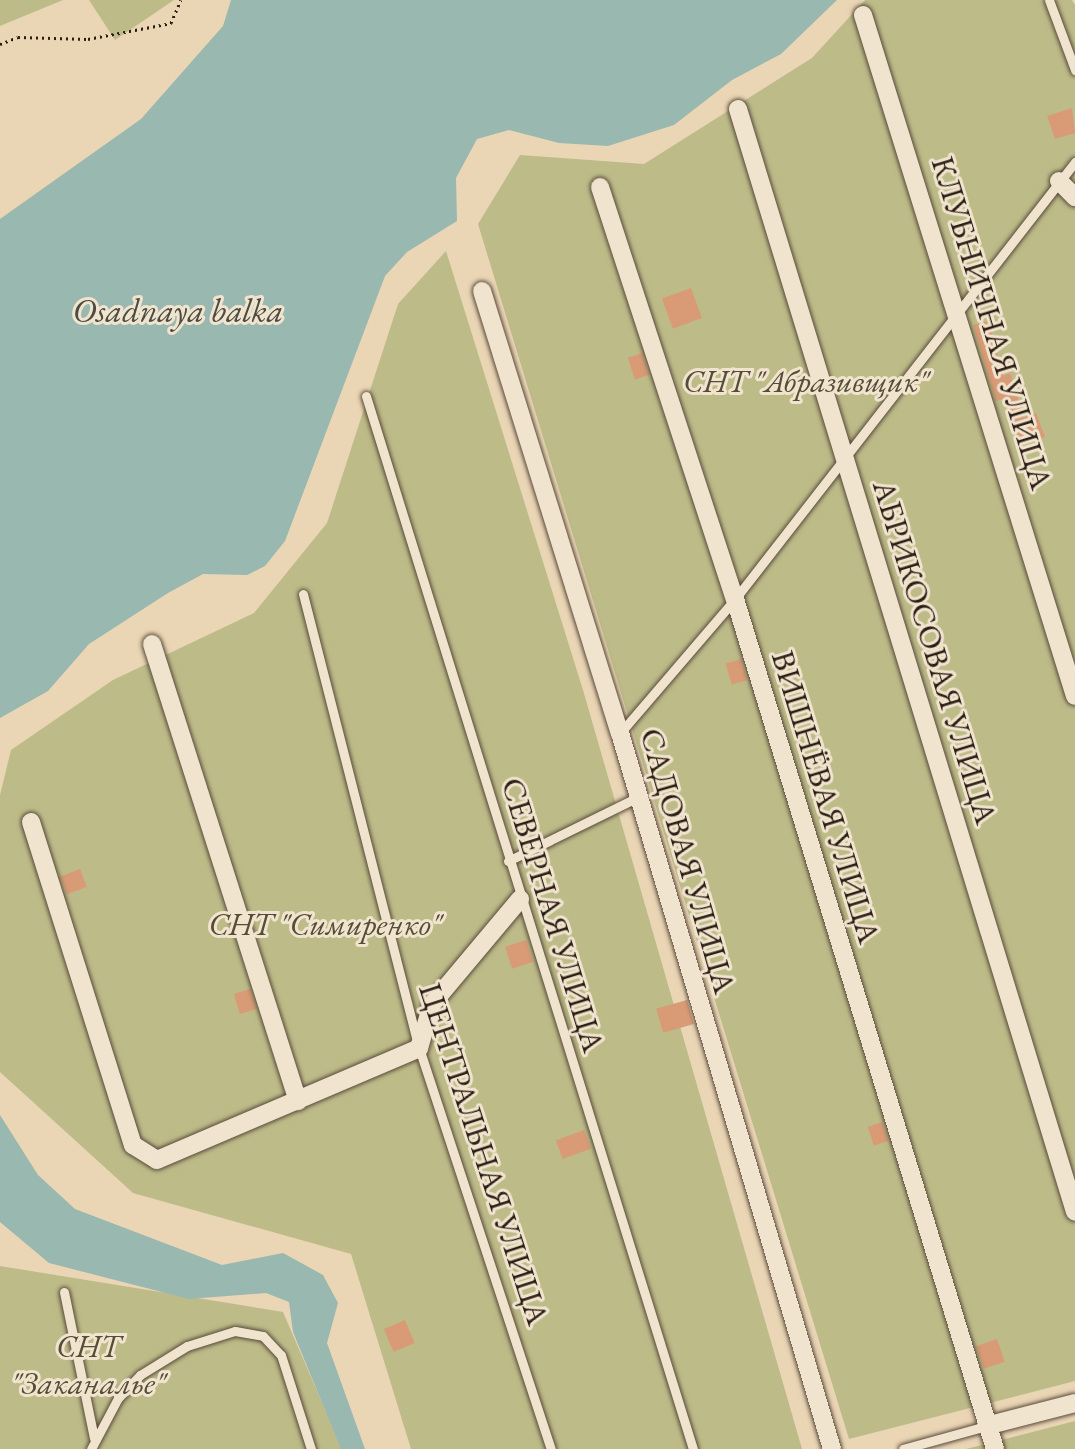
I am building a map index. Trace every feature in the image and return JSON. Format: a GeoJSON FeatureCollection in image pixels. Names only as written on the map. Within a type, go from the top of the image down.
{"type":"FeatureCollection","features":[{"type":"Feature","properties":{"kind":"street","name":"КЛУБНИЧНАЯ УЛИЦА"},"geometry":{"type":"LineString","coordinates":[[863,15],[958,308],[1075,696]]}},
{"type":"Feature","properties":{"kind":"street","name":"АБРИКОСОВАЯ УЛИЦА"},"geometry":{"type":"LineString","coordinates":[[738,109],[1075,1212]]}},
{"type":"Feature","properties":{"kind":"street"},"geometry":{"type":"LineString","coordinates":[[1059,181],[1075,197]]}},
{"type":"Feature","properties":{"kind":"street","name":"ВИШНЁВАЯ УЛИЦА"},"geometry":{"type":"LineString","coordinates":[[600,187],[735,599],[995,1449]]}},
{"type":"Feature","properties":{"kind":"street","name":"САДОВАЯ УЛИЦА"},"geometry":{"type":"LineString","coordinates":[[482,291],[620,733],[636,798],[832,1449]]}},
{"type":"Feature","properties":{"kind":"street"},"geometry":{"type":"LineString","coordinates":[[152,644],[298,1101]]}},
{"type":"Feature","properties":{"kind":"street"},"geometry":{"type":"LineString","coordinates":[[31,822],[133,1145],[157,1160],[419,1048],[432,1004],[520,899]]}},
{"type":"Feature","properties":{"kind":"street"},"geometry":{"type":"LineString","coordinates":[[986,1426],[1075,1403]]}},
{"type":"Feature","properties":{"kind":"lane"},"geometry":{"type":"LineString","coordinates":[[1049,0],[1075,70]]}},
{"type":"Feature","properties":{"kind":"lane"},"geometry":{"type":"LineString","coordinates":[[620,733],[735,599],[958,308],[1075,162]]}},
{"type":"Feature","properties":{"kind":"lane","name":"СЕВЕРНАЯ УЛИЦА"},"geometry":{"type":"LineString","coordinates":[[366,396],[693,1449]]}},
{"type":"Feature","properties":{"kind":"lane","name":"ЦЕНТРАЛЬНАЯ УЛИЦА"},"geometry":{"type":"LineString","coordinates":[[303,594],[419,1048],[551,1449]]}},
{"type":"Feature","properties":{"kind":"lane"},"geometry":{"type":"LineString","coordinates":[[508,861],[636,798]]}},
{"type":"Feature","properties":{"kind":"lane"},"geometry":{"type":"LineString","coordinates":[[64,1292],[92,1444]]}},
{"type":"Feature","properties":{"kind":"lane"},"geometry":{"type":"LineString","coordinates":[[92,1444],[118,1398],[152,1368],[187,1346],[235,1331],[263,1336],[281,1355],[311,1449]]}},
{"type":"Feature","properties":{"kind":"lane"},"geometry":{"type":"LineString","coordinates":[[903,1449],[986,1426]]}},
{"type":"Feature","properties":{"kind":"path"},"geometry":{"type":"LineString","coordinates":[[0,44],[18,37],[88,39],[171,23],[181,0]]}},
{"type":"Feature","properties":{"kind":"green space"},"geometry":{"type":"Polygon","coordinates":[[[0,0],[63,0],[0,26],[0,0]]]}},
{"type":"Feature","properties":{"kind":"green space"},"geometry":{"type":"Polygon","coordinates":[[[89,0],[174,0],[115,40],[89,0]]]}},
{"type":"Feature","properties":{"kind":"green space","name":"СНТ \"Абразивщик\""},"geometry":{"type":"Polygon","coordinates":[[[865,0],[1072,0],[1075,5],[1075,1381],[849,1439],[478,224],[520,155],[644,164],[812,58],[865,0]]]}},
{"type":"Feature","properties":{"kind":"green space","name":"СНТ \"Симиренко\""},"geometry":{"type":"Polygon","coordinates":[[[446,251],[583,690],[802,1449],[411,1449],[351,1254],[133,1193],[0,1072],[0,795],[11,750],[113,680],[254,613],[327,523],[398,304],[446,251]]]}},
{"type":"Feature","properties":{"kind":"green space","name":"СНТ \"Заканалье\""},"geometry":{"type":"Polygon","coordinates":[[[0,1266],[283,1312],[342,1449],[0,1449],[0,1266]]]}},
{"type":"Feature","properties":{"kind":"green space"},"geometry":{"type":"Polygon","coordinates":[[[1075,1421],[1075,1449],[966,1449],[1075,1421]]]}},
{"type":"Feature","properties":{"kind":"water","name":"Osadnaya balka"},"geometry":{"type":"Polygon","coordinates":[[[231,0],[837,0],[781,54],[732,80],[674,125],[608,146],[559,143],[509,130],[477,139],[456,178],[457,221],[407,252],[385,276],[285,541],[265,566],[247,575],[203,574],[168,593],[89,644],[48,691],[0,718],[0,219],[141,119],[223,26],[231,0]]]}},
{"type":"Feature","properties":{"kind":"water"},"geometry":{"type":"Polygon","coordinates":[[[0,1115],[38,1175],[75,1209],[222,1265],[283,1253],[323,1275],[338,1303],[327,1343],[365,1449],[341,1449],[293,1332],[289,1302],[266,1293],[189,1299],[49,1263],[0,1222],[0,1115]]]}},
{"type":"Feature","properties":{"kind":"building"},"geometry":{"type":"Polygon","coordinates":[[[1072,108],[1075,133],[1055,139],[1047,116],[1072,108]]]}},
{"type":"Feature","properties":{"kind":"building"},"geometry":{"type":"Polygon","coordinates":[[[691,288],[702,318],[673,329],[662,299],[691,288]]]}},
{"type":"Feature","properties":{"kind":"building"},"geometry":{"type":"Polygon","coordinates":[[[989,321],[1003,376],[1010,373],[1024,417],[1036,413],[1045,437],[1020,446],[1004,399],[996,401],[973,325],[989,321]]]}},
{"type":"Feature","properties":{"kind":"building"},"geometry":{"type":"Polygon","coordinates":[[[642,353],[649,375],[635,380],[628,358],[642,353]]]}},
{"type":"Feature","properties":{"kind":"building"},"geometry":{"type":"Polygon","coordinates":[[[741,659],[747,680],[732,685],[726,663],[741,659]]]}},
{"type":"Feature","properties":{"kind":"building"},"geometry":{"type":"Polygon","coordinates":[[[80,869],[87,887],[67,894],[60,877],[80,869]]]}},
{"type":"Feature","properties":{"kind":"building"},"geometry":{"type":"Polygon","coordinates":[[[526,940],[533,962],[512,969],[505,947],[526,940]]]}},
{"type":"Feature","properties":{"kind":"building"},"geometry":{"type":"Polygon","coordinates":[[[250,989],[256,1009],[240,1014],[234,994],[250,989]]]}},
{"type":"Feature","properties":{"kind":"building"},"geometry":{"type":"Polygon","coordinates":[[[687,1000],[694,1024],[663,1033],[656,1009],[687,1000]]]}},
{"type":"Feature","properties":{"kind":"building"},"geometry":{"type":"Polygon","coordinates":[[[882,1122],[888,1141],[874,1146],[868,1127],[882,1122]]]}},
{"type":"Feature","properties":{"kind":"building"},"geometry":{"type":"Polygon","coordinates":[[[584,1130],[591,1149],[563,1159],[556,1140],[584,1130]]]}},
{"type":"Feature","properties":{"kind":"building"},"geometry":{"type":"Polygon","coordinates":[[[405,1320],[415,1343],[394,1352],[384,1329],[405,1320]]]}},
{"type":"Feature","properties":{"kind":"building"},"geometry":{"type":"Polygon","coordinates":[[[997,1339],[1005,1362],[984,1369],[976,1346],[997,1339]]]}}]}
